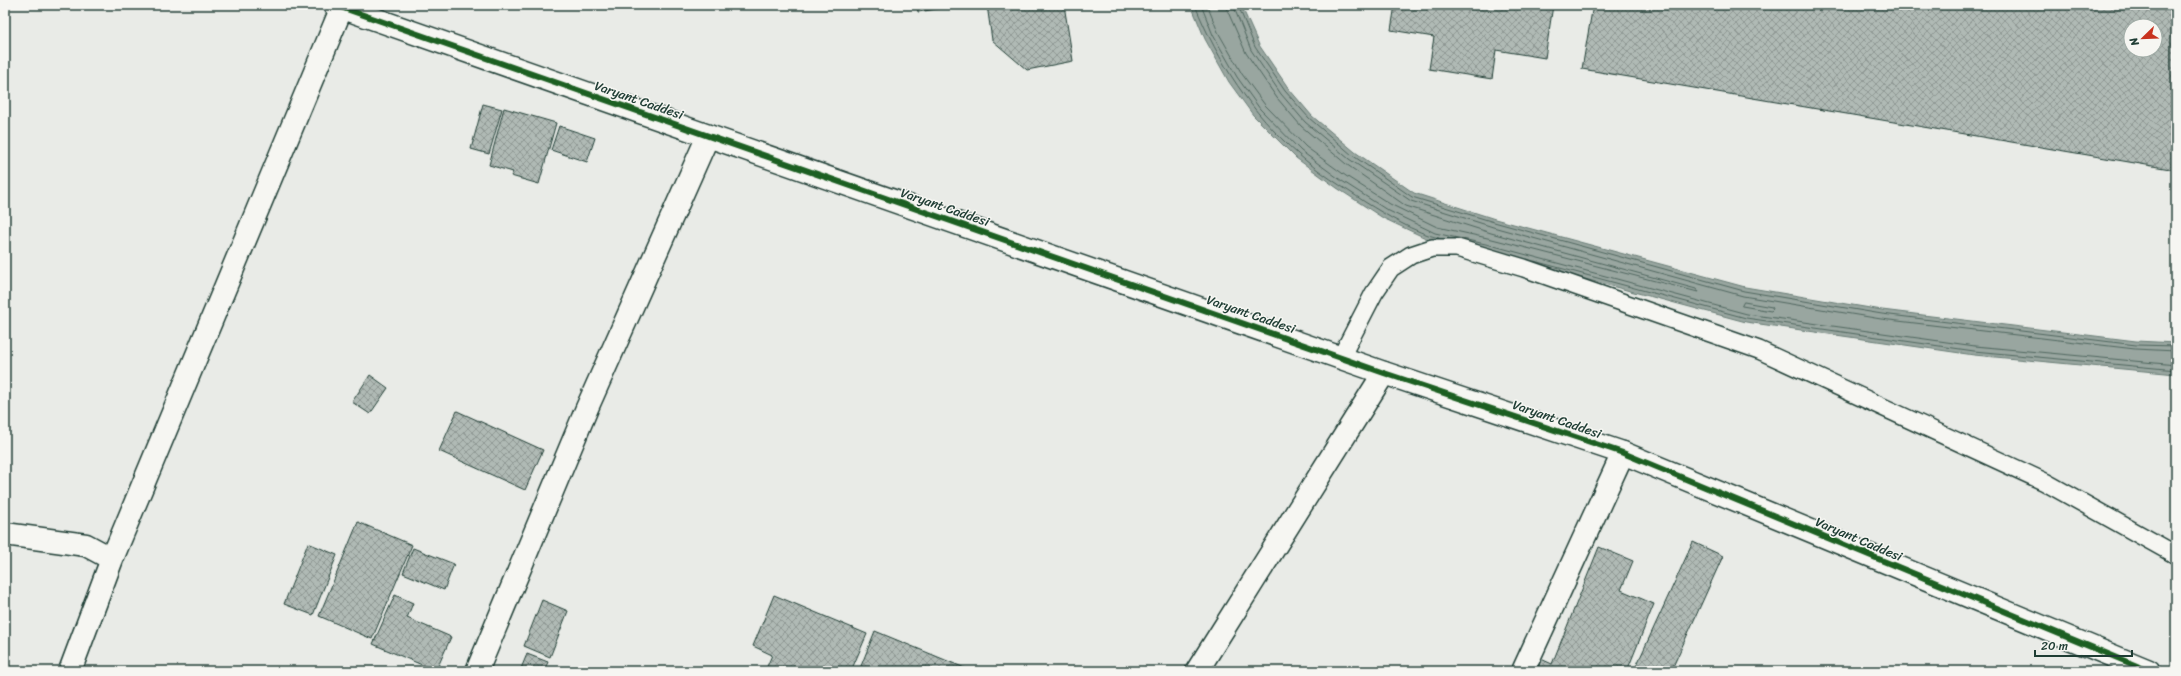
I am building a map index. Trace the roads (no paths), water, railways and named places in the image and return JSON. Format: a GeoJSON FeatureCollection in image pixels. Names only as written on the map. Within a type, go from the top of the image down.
{"type":"FeatureCollection","features":[{"type":"Feature","properties":{"kind":"street","name":"Varyant Caddesi"},"geometry":{"type":"LineString","coordinates":[[338,6],[1384,373],[1623,453],[2149,671]]}},
{"type":"Feature","properties":{"kind":"street"},"geometry":{"type":"LineString","coordinates":[[70,671],[112,559],[338,6]]}},
{"type":"Feature","properties":{"kind":"street"},"geometry":{"type":"LineString","coordinates":[[477,671],[587,408],[708,136]]}},
{"type":"Feature","properties":{"kind":"street"},"geometry":{"type":"LineString","coordinates":[[1197,671],[1384,373]]}},
{"type":"Feature","properties":{"kind":"street"},"geometry":{"type":"LineString","coordinates":[[1523,671],[1623,453]]}},
{"type":"Feature","properties":{"kind":"street"},"geometry":{"type":"LineString","coordinates":[[5,534],[86,545],[112,559]]}},
{"type":"Feature","properties":{"kind":"lane"},"geometry":{"type":"LineString","coordinates":[[1341,357],[1374,293],[1391,268],[1411,255],[1432,248],[1457,248],[1524,268],[1759,350],[2045,482],[2176,555]]}},
{"type":"Feature","properties":{"kind":"water"},"geometry":{"type":"Polygon","coordinates":[[[1191,5],[1241,5],[1259,45],[1289,89],[1312,116],[1355,152],[1414,193],[1495,219],[1745,287],[1882,310],[2136,341],[2176,343],[2176,374],[1974,355],[1746,322],[1488,253],[1432,241],[1383,218],[1337,188],[1296,158],[1253,115],[1229,82],[1205,39],[1191,5]]]}}]}
